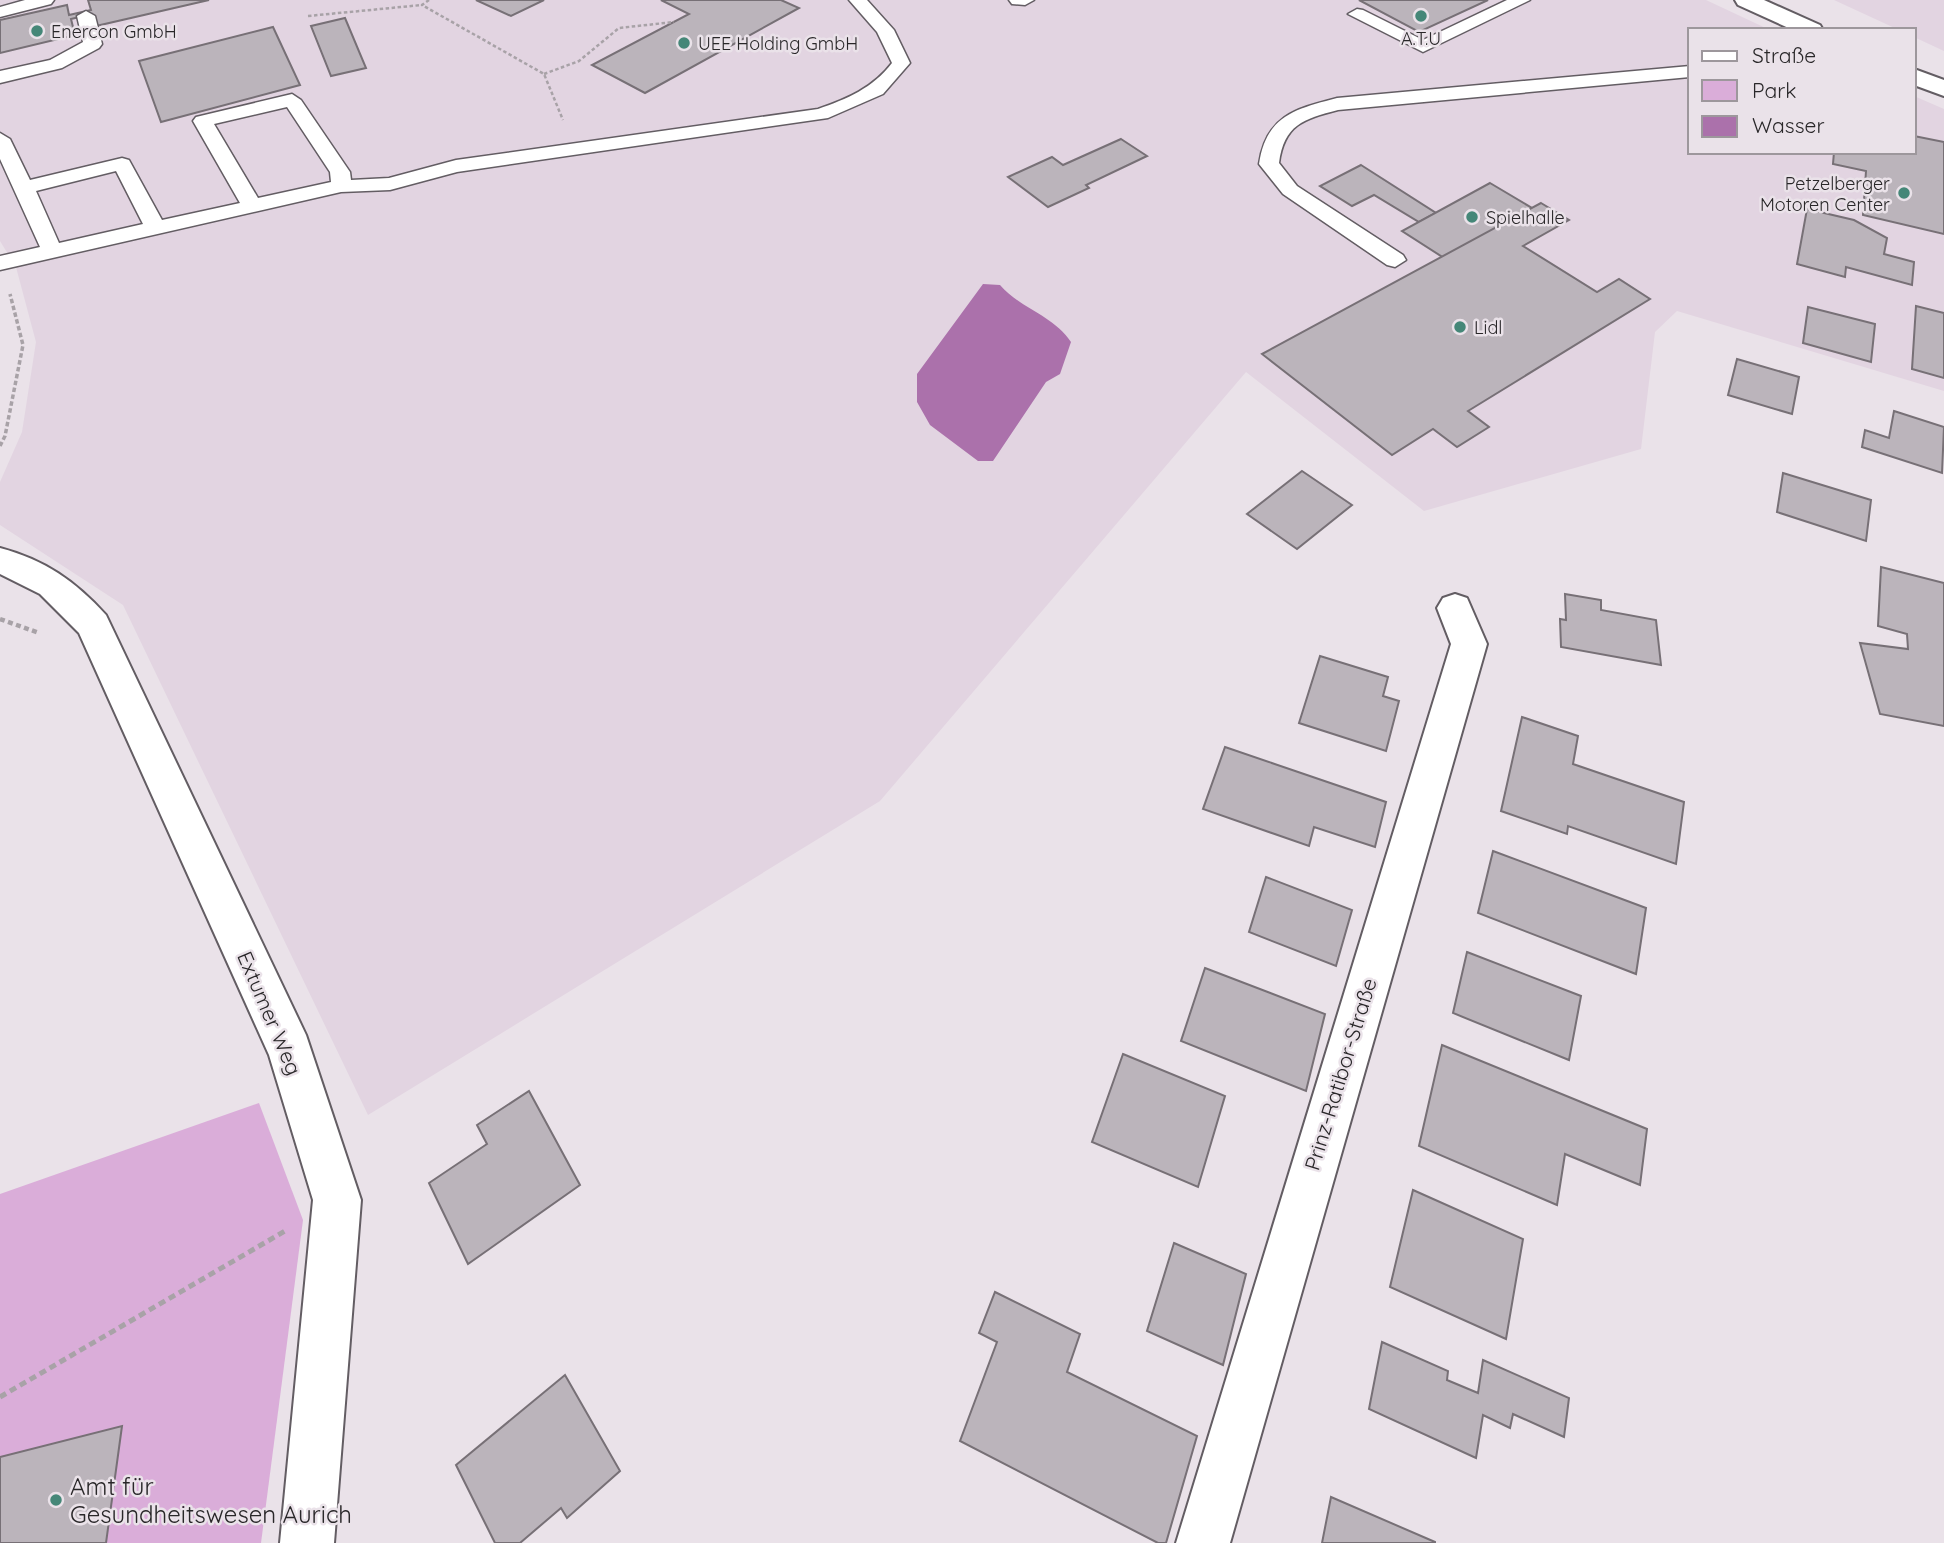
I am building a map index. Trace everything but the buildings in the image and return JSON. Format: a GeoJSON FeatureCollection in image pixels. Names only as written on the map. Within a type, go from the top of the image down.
{"type":"FeatureCollection","features":[{"type":"Feature","properties":{"kind":"street"},"geometry":{"type":"LineString","coordinates":[[1746,0],[1808,28]]}},
{"type":"Feature","properties":{"kind":"street"},"geometry":{"type":"LineString","coordinates":[[1916,77],[1944,89]]}},
{"type":"Feature","properties":{"kind":"street","name":"Extumer Weg"},"geometry":{"type":"LineString","coordinates":[[0,561],[18,565],[58,587],[93,625],[290,1051],[337,1200],[307,1543]]}},
{"type":"Feature","properties":{"kind":"street","name":"Prinz-Ratibor-Straße"},"geometry":{"type":"LineString","coordinates":[[1203,1543],[1469,644],[1455,608]]}},
{"type":"Feature","properties":{"kind":"lane"},"geometry":{"type":"LineString","coordinates":[[0,12],[45,0]]}},
{"type":"Feature","properties":{"kind":"lane"},"geometry":{"type":"LineString","coordinates":[[1,263],[341,186],[390,184],[456,166],[821,114],[862,101],[889,81],[901,63],[885,30],[858,0]]}},
{"type":"Feature","properties":{"kind":"lane"},"geometry":{"type":"LineString","coordinates":[[1018,0],[1025,0]]}},
{"type":"Feature","properties":{"kind":"lane"},"geometry":{"type":"LineString","coordinates":[[1357,14],[1423,47],[1521,0]]}},
{"type":"Feature","properties":{"kind":"lane"},"geometry":{"type":"LineString","coordinates":[[0,77],[56,64],[93,44],[86,16]]}},
{"type":"Feature","properties":{"kind":"lane"},"geometry":{"type":"LineString","coordinates":[[1395,261],[1290,190],[1269,164],[1270,143],[1287,122],[1301,114],[1336,104],[1688,71]]}},
{"type":"Feature","properties":{"kind":"lane"},"geometry":{"type":"LineString","coordinates":[[252,206],[203,121],[292,100],[340,172],[341,186]]}},
{"type":"Feature","properties":{"kind":"lane"},"geometry":{"type":"LineString","coordinates":[[0,139],[52,251]]}},
{"type":"Feature","properties":{"kind":"lane"},"geometry":{"type":"LineString","coordinates":[[24,188],[122,164],[156,228]]}},
{"type":"Feature","properties":{"kind":"path"},"geometry":{"type":"LineString","coordinates":[[308,16],[422,5],[429,0]]}},
{"type":"Feature","properties":{"kind":"path"},"geometry":{"type":"LineString","coordinates":[[422,5],[544,74],[575,149]]}},
{"type":"Feature","properties":{"kind":"path"},"geometry":{"type":"LineString","coordinates":[[544,74],[579,61],[620,28],[674,22]]}},
{"type":"Feature","properties":{"kind":"path"},"geometry":{"type":"LineString","coordinates":[[0,446],[5,436],[23,345],[1,263]]}},
{"type":"Feature","properties":{"kind":"path"},"geometry":{"type":"LineString","coordinates":[[0,1397],[337,1200]]}},
{"type":"Feature","properties":{"kind":"shaded area"},"geometry":{"type":"Polygon","coordinates":[[[0,0],[1706,0],[1766,28],[1688,28],[1688,154],[1916,154],[1916,97],[1944,109],[1944,391],[1677,311],[1655,332],[1641,449],[1424,511],[1246,372],[880,801],[368,1115],[123,605],[0,525],[0,482],[22,432],[36,342],[16,267],[0,241],[0,0]]]}},
{"type":"Feature","properties":{"kind":"shaded area"},"geometry":{"type":"Polygon","coordinates":[[[1834,0],[1944,0],[1944,51],[1916,38],[1916,28],[1895,28],[1834,0]]]}},
{"type":"Feature","properties":{"kind":"green space"},"geometry":{"type":"Polygon","coordinates":[[[259,1103],[303,1220],[261,1543],[0,1543],[0,1194],[259,1103]]]}},
{"type":"Feature","properties":{"kind":"water"},"geometry":{"type":"Polygon","coordinates":[[[983,284],[1000,285],[1017,300],[1055,325],[1071,342],[1060,374],[1046,382],[993,461],[978,461],[930,425],[917,402],[917,374],[983,284]]]}},
{"type":"Feature","properties":{"kind":"place","name":"A.T.U"},"geometry":{"type":"Point","coordinates":[1421,16]}},
{"type":"Feature","properties":{"kind":"place","name":"Enercon GmbH"},"geometry":{"type":"Point","coordinates":[37,31]}},
{"type":"Feature","properties":{"kind":"place","name":"UEE Holding GmbH"},"geometry":{"type":"Point","coordinates":[684,43]}},
{"type":"Feature","properties":{"kind":"place","name":"Petzelberger Motoren Center"},"geometry":{"type":"Point","coordinates":[1904,193]}},
{"type":"Feature","properties":{"kind":"place","name":"Spielhalle"},"geometry":{"type":"Point","coordinates":[1472,217]}},
{"type":"Feature","properties":{"kind":"place","name":"Lidl"},"geometry":{"type":"Point","coordinates":[1460,327]}},
{"type":"Feature","properties":{"kind":"place","name":"Amt für Gesundheitswesen Aurich"},"geometry":{"type":"Point","coordinates":[56,1500]}}]}
